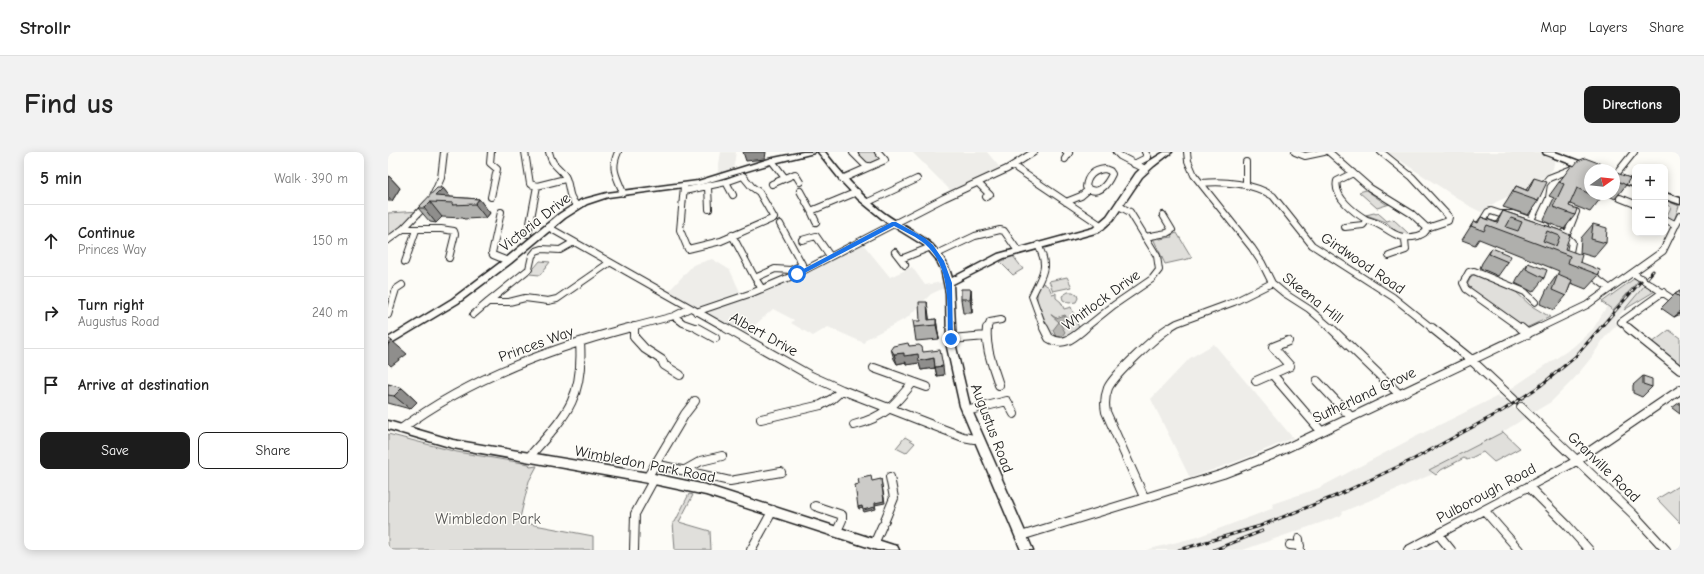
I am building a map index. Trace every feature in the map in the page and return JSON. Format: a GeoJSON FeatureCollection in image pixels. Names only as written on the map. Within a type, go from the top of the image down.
{"type":"FeatureCollection","features":[{"type":"Feature","properties":{"kind":"highway"},"geometry":{"type":"LineString","coordinates":[[1547,152],[1584,166]]}},
{"type":"Feature","properties":{"kind":"highway"},"geometry":{"type":"LineString","coordinates":[[1620,179],[1632,183]]}},
{"type":"Feature","properties":{"kind":"highway"},"geometry":{"type":"LineString","coordinates":[[1668,197],[1680,201]]}},
{"type":"Feature","properties":{"kind":"street"},"geometry":{"type":"LineString","coordinates":[[388,240],[403,229],[424,208],[439,186],[444,164],[444,152]]}},
{"type":"Feature","properties":{"kind":"street"},"geometry":{"type":"LineString","coordinates":[[491,152],[490,163],[497,169],[491,198]]}},
{"type":"Feature","properties":{"kind":"street"},"geometry":{"type":"LineString","coordinates":[[525,152],[530,184],[537,186],[565,179]]}},
{"type":"Feature","properties":{"kind":"street"},"geometry":{"type":"LineString","coordinates":[[549,152],[553,166],[564,175],[570,201],[577,206]]}},
{"type":"Feature","properties":{"kind":"street"},"geometry":{"type":"LineString","coordinates":[[618,152],[613,170],[614,176],[623,193]]}},
{"type":"Feature","properties":{"kind":"street","name":"Victoria Drive"},"geometry":{"type":"LineString","coordinates":[[388,342],[455,301],[508,261],[548,227],[577,206],[594,198],[623,193],[684,188],[744,173],[772,162],[812,152]]}},
{"type":"Feature","properties":{"kind":"street","name":"Augustus Road"},"geometry":{"type":"LineString","coordinates":[[821,152],[842,179],[868,202],[894,223],[913,233],[934,250],[944,268],[949,283],[951,339],[966,411],[1027,550]]}},
{"type":"Feature","properties":{"kind":"street"},"geometry":{"type":"LineString","coordinates":[[853,152],[865,165],[868,166]]}},
{"type":"Feature","properties":{"kind":"street"},"geometry":{"type":"LineString","coordinates":[[842,179],[864,170],[868,166],[885,160],[878,152]]}},
{"type":"Feature","properties":{"kind":"street","name":"Princes Way"},"geometry":{"type":"LineString","coordinates":[[401,429],[419,416],[486,377],[518,363],[580,342],[674,316],[762,289],[804,267],[830,256],[894,223],[1013,166],[1034,152]]}},
{"type":"Feature","properties":{"kind":"street"},"geometry":{"type":"LineString","coordinates":[[1065,159],[1067,158],[1068,152]]}},
{"type":"Feature","properties":{"kind":"street"},"geometry":{"type":"LineString","coordinates":[[1116,152],[1120,156],[1145,169]]}},
{"type":"Feature","properties":{"kind":"street"},"geometry":{"type":"LineString","coordinates":[[1134,164],[1148,157],[1145,152]]}},
{"type":"Feature","properties":{"kind":"street"},"geometry":{"type":"LineString","coordinates":[[949,283],[998,258],[1038,245],[1089,233],[1102,226],[1119,206],[1136,178],[1145,169],[1169,152]]}},
{"type":"Feature","properties":{"kind":"street","name":"Skeena Hill"},"geometry":{"type":"LineString","coordinates":[[1187,152],[1190,165],[1201,183],[1252,248],[1262,263],[1272,283],[1284,293],[1309,309],[1327,324],[1399,394]]}},
{"type":"Feature","properties":{"kind":"street"},"geometry":{"type":"LineString","coordinates":[[1295,152],[1305,157],[1324,152]]}},
{"type":"Feature","properties":{"kind":"street"},"geometry":{"type":"LineString","coordinates":[[1329,152],[1370,188],[1412,214],[1427,228]]}},
{"type":"Feature","properties":{"kind":"street"},"geometry":{"type":"LineString","coordinates":[[1353,173],[1337,181],[1334,186],[1339,196],[1360,216],[1367,220],[1378,222],[1397,237],[1405,239],[1424,234],[1427,228],[1449,220],[1447,215],[1429,197],[1412,176],[1382,152]]}},
{"type":"Feature","properties":{"kind":"street"},"geometry":{"type":"LineString","coordinates":[[1620,170],[1634,152]]}},
{"type":"Feature","properties":{"kind":"street"},"geometry":{"type":"LineString","coordinates":[[772,162],[785,178]]}},
{"type":"Feature","properties":{"kind":"street"},"geometry":{"type":"LineString","coordinates":[[1246,162],[1246,184]]}},
{"type":"Feature","properties":{"kind":"street"},"geometry":{"type":"LineString","coordinates":[[1013,166],[1102,226]]}},
{"type":"Feature","properties":{"kind":"street"},"geometry":{"type":"LineString","coordinates":[[1066,202],[1081,196],[1088,190],[1101,190],[1112,176],[1111,172],[1105,169],[1096,170],[1086,183],[1088,190]]}},
{"type":"Feature","properties":{"kind":"street"},"geometry":{"type":"LineString","coordinates":[[1531,220],[1542,197],[1544,184],[1549,178],[1572,169]]}},
{"type":"Feature","properties":{"kind":"street"},"geometry":{"type":"LineString","coordinates":[[744,173],[752,187],[759,192],[774,218],[732,236],[688,249],[680,230],[684,188],[708,187],[726,182],[744,173]]}},
{"type":"Feature","properties":{"kind":"street"},"geometry":{"type":"LineString","coordinates":[[772,184],[795,174],[800,182]]}},
{"type":"Feature","properties":{"kind":"street"},"geometry":{"type":"LineString","coordinates":[[868,202],[917,179]]}},
{"type":"Feature","properties":{"kind":"street"},"geometry":{"type":"LineString","coordinates":[[726,182],[733,195]]}},
{"type":"Feature","properties":{"kind":"street"},"geometry":{"type":"LineString","coordinates":[[978,183],[990,195],[986,197]]}},
{"type":"Feature","properties":{"kind":"street","name":"Girdwood Road"},"geometry":{"type":"LineString","coordinates":[[1201,183],[1246,184],[1261,188],[1273,196],[1312,245],[1381,289],[1471,360]]}},
{"type":"Feature","properties":{"kind":"street"},"geometry":{"type":"LineString","coordinates":[[528,234],[537,186]]}},
{"type":"Feature","properties":{"kind":"street"},"geometry":{"type":"LineString","coordinates":[[708,187],[709,209]]}},
{"type":"Feature","properties":{"kind":"street"},"geometry":{"type":"LineString","coordinates":[[800,191],[816,222]]}},
{"type":"Feature","properties":{"kind":"street"},"geometry":{"type":"LineString","coordinates":[[811,211],[857,192]]}},
{"type":"Feature","properties":{"kind":"street"},"geometry":{"type":"LineString","coordinates":[[1620,198],[1632,203]]}},
{"type":"Feature","properties":{"kind":"street","name":"Whitlock Drive"},"geometry":{"type":"LineString","coordinates":[[1038,245],[1044,257],[1045,267],[1032,292],[1033,302],[1049,338],[1054,342],[1063,343],[1070,340],[1156,274],[1159,270],[1158,261],[1130,212],[1119,206]]}},
{"type":"Feature","properties":{"kind":"street"},"geometry":{"type":"LineString","coordinates":[[1479,227],[1488,212],[1491,211],[1500,214],[1513,214],[1558,231],[1572,242],[1570,252],[1571,256],[1582,267],[1610,289]]}},
{"type":"Feature","properties":{"kind":"street"},"geometry":{"type":"LineString","coordinates":[[501,212],[492,253],[493,255],[508,261]]}},
{"type":"Feature","properties":{"kind":"street"},"geometry":{"type":"LineString","coordinates":[[1558,231],[1568,232],[1576,212]]}},
{"type":"Feature","properties":{"kind":"street"},"geometry":{"type":"LineString","coordinates":[[1145,237],[1167,233],[1172,230],[1163,215]]}},
{"type":"Feature","properties":{"kind":"street","name":"Sutherland Grove"},"geometry":{"type":"LineString","coordinates":[[1021,536],[1223,474],[1272,455],[1528,334],[1587,305],[1663,251],[1675,235],[1676,225],[1680,216]]}},
{"type":"Feature","properties":{"kind":"street"},"geometry":{"type":"LineString","coordinates":[[1345,227],[1363,225],[1367,220]]}},
{"type":"Feature","properties":{"kind":"street"},"geometry":{"type":"LineString","coordinates":[[1668,221],[1676,225]]}},
{"type":"Feature","properties":{"kind":"street"},"geometry":{"type":"LineString","coordinates":[[755,278],[775,269],[791,270],[804,267],[780,224]]}},
{"type":"Feature","properties":{"kind":"street","name":"Albert Drive"},"geometry":{"type":"LineString","coordinates":[[548,227],[801,371],[842,390],[963,437],[974,439],[978,438]]}},
{"type":"Feature","properties":{"kind":"street"},"geometry":{"type":"LineString","coordinates":[[403,229],[416,230],[436,228],[454,231],[455,234],[449,258]]}},
{"type":"Feature","properties":{"kind":"street"},"geometry":{"type":"LineString","coordinates":[[405,262],[416,230]]}},
{"type":"Feature","properties":{"kind":"street"},"geometry":{"type":"LineString","coordinates":[[900,259],[934,250],[975,236],[1000,230],[1004,231],[1018,251]]}},
{"type":"Feature","properties":{"kind":"street"},"geometry":{"type":"LineString","coordinates":[[732,236],[762,289]]}},
{"type":"Feature","properties":{"kind":"street"},"geometry":{"type":"LineString","coordinates":[[802,240],[816,236],[830,256]]}},
{"type":"Feature","properties":{"kind":"street"},"geometry":{"type":"LineString","coordinates":[[1389,256],[1406,250],[1405,239]]}},
{"type":"Feature","properties":{"kind":"street"},"geometry":{"type":"LineString","coordinates":[[473,315],[529,269],[532,256],[537,250],[541,248],[561,250],[574,242]]}},
{"type":"Feature","properties":{"kind":"street"},"geometry":{"type":"LineString","coordinates":[[895,252],[905,265]]}},
{"type":"Feature","properties":{"kind":"street"},"geometry":{"type":"LineString","coordinates":[[488,302],[509,302],[525,298],[548,301],[556,299],[609,263]]}},
{"type":"Feature","properties":{"kind":"street"},"geometry":{"type":"LineString","coordinates":[[1528,334],[1492,306],[1469,292],[1463,286],[1463,283],[1469,272],[1474,271],[1524,292],[1531,296],[1535,302]]}},
{"type":"Feature","properties":{"kind":"street"},"geometry":{"type":"LineString","coordinates":[[1633,273],[1680,304]]}},
{"type":"Feature","properties":{"kind":"street"},"geometry":{"type":"LineString","coordinates":[[1144,497],[1106,412],[1104,400],[1109,386],[1132,360],[1168,328],[1190,318],[1234,302],[1272,283]]}},
{"type":"Feature","properties":{"kind":"street"},"geometry":{"type":"LineString","coordinates":[[388,316],[396,289],[402,284]]}},
{"type":"Feature","properties":{"kind":"street"},"geometry":{"type":"LineString","coordinates":[[1663,292],[1622,322],[1680,370]]}},
{"type":"Feature","properties":{"kind":"street"},"geometry":{"type":"LineString","coordinates":[[674,316],[677,320],[688,326],[700,329],[715,338]]}},
{"type":"Feature","properties":{"kind":"street"},"geometry":{"type":"LineString","coordinates":[[999,385],[986,336],[986,326],[990,322],[1001,320]]}},
{"type":"Feature","properties":{"kind":"street"},"geometry":{"type":"LineString","coordinates":[[634,326],[634,337],[645,349],[662,360],[664,365],[680,375]]}},
{"type":"Feature","properties":{"kind":"street"},"geometry":{"type":"LineString","coordinates":[[951,339],[986,336]]}},
{"type":"Feature","properties":{"kind":"street"},"geometry":{"type":"LineString","coordinates":[[1256,381],[1292,365],[1273,348],[1288,341]]}},
{"type":"Feature","properties":{"kind":"street"},"geometry":{"type":"LineString","coordinates":[[530,457],[562,420],[576,396],[582,374],[580,342]]}},
{"type":"Feature","properties":{"kind":"street"},"geometry":{"type":"LineString","coordinates":[[1471,360],[1514,400]]}},
{"type":"Feature","properties":{"kind":"street"},"geometry":{"type":"LineString","coordinates":[[874,368],[927,387]]}},
{"type":"Feature","properties":{"kind":"street"},"geometry":{"type":"LineString","coordinates":[[1272,374],[1321,431]]}},
{"type":"Feature","properties":{"kind":"street"},"geometry":{"type":"LineString","coordinates":[[1317,381],[1351,417]]}},
{"type":"Feature","properties":{"kind":"street"},"geometry":{"type":"LineString","coordinates":[[854,425],[871,422],[891,409],[913,382]]}},
{"type":"Feature","properties":{"kind":"street"},"geometry":{"type":"LineString","coordinates":[[761,419],[821,405],[832,399],[842,390]]}},
{"type":"Feature","properties":{"kind":"street","name":"Pulborough Road"},"geometry":{"type":"LineString","coordinates":[[1408,550],[1529,487],[1577,460],[1644,409],[1680,390]]}},
{"type":"Feature","properties":{"kind":"street"},"geometry":{"type":"LineString","coordinates":[[634,550],[635,514],[651,478],[655,464],[685,414],[695,401]]}},
{"type":"Feature","properties":{"kind":"street"},"geometry":{"type":"LineString","coordinates":[[966,411],[1007,401],[1014,414]]}},
{"type":"Feature","properties":{"kind":"street","name":"Granville Road"},"geometry":{"type":"LineString","coordinates":[[1521,407],[1633,514],[1666,550]]}},
{"type":"Feature","properties":{"kind":"street","name":"Wimbledon Park Road"},"geometry":{"type":"LineString","coordinates":[[388,425],[453,444],[651,478],[706,490],[773,510],[893,550]]}},
{"type":"Feature","properties":{"kind":"street"},"geometry":{"type":"LineString","coordinates":[[685,470],[701,461],[722,456]]}},
{"type":"Feature","properties":{"kind":"street"},"geometry":{"type":"LineString","coordinates":[[655,464],[730,481],[781,472]]}},
{"type":"Feature","properties":{"kind":"street"},"geometry":{"type":"LineString","coordinates":[[874,544],[894,498],[890,477]]}},
{"type":"Feature","properties":{"kind":"street"},"geometry":{"type":"LineString","coordinates":[[1529,487],[1566,524],[1589,550]]}},
{"type":"Feature","properties":{"kind":"street"},"geometry":{"type":"LineString","coordinates":[[815,506],[842,515],[842,520],[837,531]]}},
{"type":"Feature","properties":{"kind":"street"},"geometry":{"type":"LineString","coordinates":[[751,550],[773,510]]}},
{"type":"Feature","properties":{"kind":"street"},"geometry":{"type":"LineString","coordinates":[[1484,510],[1519,550]]}},
{"type":"Feature","properties":{"kind":"street"},"geometry":{"type":"LineString","coordinates":[[1438,534],[1451,550]]}},
{"type":"Feature","properties":{"kind":"street"},"geometry":{"type":"LineString","coordinates":[[1290,545],[1300,545]]}},
{"type":"Feature","properties":{"kind":"shaded area"},"geometry":{"type":"Polygon","coordinates":[[[721,152],[736,152],[733,171],[717,176],[721,152]]]}},
{"type":"Feature","properties":{"kind":"shaded area"},"geometry":{"type":"Polygon","coordinates":[[[912,152],[987,152],[1001,169],[951,191],[912,152]]]}},
{"type":"Feature","properties":{"kind":"shaded area"},"geometry":{"type":"Polygon","coordinates":[[[1387,152],[1540,152],[1555,158],[1553,169],[1548,174],[1521,191],[1496,202],[1481,212],[1387,152]]]}},
{"type":"Feature","properties":{"kind":"shaded area"},"geometry":{"type":"Polygon","coordinates":[[[863,244],[890,277],[912,267],[925,285],[943,282],[944,288],[931,294],[907,318],[866,339],[864,343],[828,327],[813,336],[791,323],[794,320],[773,309],[745,334],[710,314],[710,311],[778,287],[805,275],[863,244]]]}},
{"type":"Feature","properties":{"kind":"shaded area"},"geometry":{"type":"Polygon","coordinates":[[[712,259],[730,270],[740,292],[697,307],[669,291],[693,265],[712,259]]]}},
{"type":"Feature","properties":{"kind":"shaded area"},"geometry":{"type":"Polygon","coordinates":[[[1639,280],[1645,285],[1615,321],[1618,324],[1605,337],[1591,358],[1573,380],[1551,402],[1534,412],[1509,390],[1573,347],[1593,329],[1607,306],[1613,309],[1639,280]]]}},
{"type":"Feature","properties":{"kind":"shaded area"},"geometry":{"type":"Polygon","coordinates":[[[1050,314],[1056,318],[1066,316],[1066,319],[1061,322],[1065,332],[1062,336],[1056,337],[1053,330],[1059,322],[1050,314]]]}},
{"type":"Feature","properties":{"kind":"shaded area"},"geometry":{"type":"Polygon","coordinates":[[[1214,344],[1293,438],[1243,459],[1190,478],[1151,399],[1190,358],[1214,344]]]}},
{"type":"Feature","properties":{"kind":"shaded area"},"geometry":{"type":"Polygon","coordinates":[[[1498,396],[1500,399],[1503,398],[1525,418],[1498,435],[1429,470],[1433,474],[1342,512],[1343,513],[1340,516],[1243,550],[1146,550],[1197,537],[1274,508],[1272,504],[1319,488],[1413,438],[1498,396]]]}},
{"type":"Feature","properties":{"kind":"green space"},"geometry":{"type":"Polygon","coordinates":[[[874,152],[880,159],[867,164],[857,153],[874,152]]]}},
{"type":"Feature","properties":{"kind":"green space"},"geometry":{"type":"Polygon","coordinates":[[[1366,190],[1386,204],[1390,204],[1377,208],[1359,192],[1366,190]]]}},
{"type":"Feature","properties":{"kind":"green space"},"geometry":{"type":"Polygon","coordinates":[[[1668,201],[1679,206],[1674,221],[1668,219],[1668,214],[1671,207],[1668,206],[1668,201]]]}},
{"type":"Feature","properties":{"kind":"green space"},"geometry":{"type":"Polygon","coordinates":[[[420,211],[407,224],[388,238],[388,213],[420,211]]]}},
{"type":"Feature","properties":{"kind":"green space"},"geometry":{"type":"Polygon","coordinates":[[[1378,213],[1387,221],[1393,219],[1408,233],[1405,234],[1408,237],[1398,233],[1386,222],[1366,215],[1378,213]]]}},
{"type":"Feature","properties":{"kind":"green space"},"geometry":{"type":"Polygon","coordinates":[[[1177,233],[1192,258],[1165,264],[1153,238],[1159,237],[1160,239],[1172,237],[1171,235],[1177,233]]]}},
{"type":"Feature","properties":{"kind":"green space"},"geometry":{"type":"Polygon","coordinates":[[[1013,256],[1023,269],[1013,275],[1000,262],[1013,256]]]}},
{"type":"Feature","properties":{"kind":"green space"},"geometry":{"type":"Polygon","coordinates":[[[540,261],[550,262],[540,275],[529,274],[540,261]]]}},
{"type":"Feature","properties":{"kind":"green space"},"geometry":{"type":"Polygon","coordinates":[[[1472,275],[1476,275],[1515,291],[1530,305],[1550,317],[1526,328],[1469,289],[1467,285],[1472,275]]]}},
{"type":"Feature","properties":{"kind":"green space"},"geometry":{"type":"Polygon","coordinates":[[[1067,277],[1072,287],[1053,291],[1049,281],[1067,277]]]}},
{"type":"Feature","properties":{"kind":"green space"},"geometry":{"type":"Polygon","coordinates":[[[1635,278],[1639,280],[1613,310],[1602,302],[1635,278]]]}},
{"type":"Feature","properties":{"kind":"green space"},"geometry":{"type":"Polygon","coordinates":[[[1041,282],[1049,287],[1052,294],[1056,293],[1056,298],[1061,302],[1064,309],[1071,307],[1079,328],[1066,337],[1058,339],[1051,335],[1037,301],[1037,290],[1041,282]]]}},
{"type":"Feature","properties":{"kind":"green space"},"geometry":{"type":"Polygon","coordinates":[[[1645,285],[1655,291],[1624,310],[1645,285]]]}},
{"type":"Feature","properties":{"kind":"green space"},"geometry":{"type":"Polygon","coordinates":[[[1068,292],[1073,292],[1077,295],[1078,298],[1076,302],[1069,303],[1063,300],[1062,296],[1068,292]]]}},
{"type":"Feature","properties":{"kind":"green space"},"geometry":{"type":"Polygon","coordinates":[[[1669,330],[1680,338],[1680,366],[1652,343],[1669,330]]]}},
{"type":"Feature","properties":{"kind":"green space"},"geometry":{"type":"Polygon","coordinates":[[[1503,432],[1520,448],[1494,462],[1483,452],[1467,460],[1464,458],[1441,470],[1436,475],[1429,470],[1503,432]]]}},
{"type":"Feature","properties":{"kind":"green space","name":"Wimbledon Park"},"geometry":{"type":"Polygon","coordinates":[[[388,434],[457,452],[529,464],[530,467],[537,466],[529,481],[519,522],[593,536],[593,550],[388,550],[388,434]]]}},
{"type":"Feature","properties":{"kind":"green space"},"geometry":{"type":"Polygon","coordinates":[[[905,437],[915,443],[906,453],[896,448],[905,437]]]}},
{"type":"Feature","properties":{"kind":"green space"},"geometry":{"type":"Polygon","coordinates":[[[1680,485],[1680,523],[1657,499],[1680,485]]]}},
{"type":"Feature","properties":{"kind":"green space"},"geometry":{"type":"Polygon","coordinates":[[[689,494],[693,495],[679,522],[710,531],[711,550],[675,550],[673,522],[675,522],[689,494]]]}},
{"type":"Feature","properties":{"kind":"building"},"geometry":{"type":"Polygon","coordinates":[[[1585,158],[1601,164],[1584,164],[1584,191],[1577,188],[1569,206],[1577,209],[1575,215],[1553,207],[1564,184],[1559,182],[1572,165],[1574,166],[1578,161],[1585,158]]]}},
{"type":"Feature","properties":{"kind":"building"},"geometry":{"type":"Polygon","coordinates":[[[1620,174],[1630,178],[1626,185],[1620,182],[1620,174]]]}},
{"type":"Feature","properties":{"kind":"building"},"geometry":{"type":"Polygon","coordinates":[[[1534,178],[1547,182],[1538,201],[1513,192],[1516,186],[1528,191],[1534,178]]]}},
{"type":"Feature","properties":{"kind":"building"},"geometry":{"type":"Polygon","coordinates":[[[437,188],[443,188],[435,196],[479,199],[475,204],[452,205],[454,203],[430,202],[424,208],[418,208],[437,188]]]}},
{"type":"Feature","properties":{"kind":"building"},"geometry":{"type":"Polygon","coordinates":[[[1503,211],[1570,235],[1565,249],[1582,255],[1580,262],[1600,270],[1599,275],[1568,263],[1570,256],[1487,225],[1484,231],[1471,226],[1474,221],[1478,223],[1481,217],[1497,223],[1503,211]],[[1511,218],[1506,227],[1518,231],[1522,222],[1511,218]],[[1547,231],[1543,241],[1556,246],[1560,236],[1547,231]]]}},
{"type":"Feature","properties":{"kind":"building"},"geometry":{"type":"Polygon","coordinates":[[[1593,224],[1607,228],[1606,243],[1591,239],[1593,224]]]}},
{"type":"Feature","properties":{"kind":"building"},"geometry":{"type":"Polygon","coordinates":[[[1492,248],[1511,256],[1508,262],[1489,254],[1492,248]]]}},
{"type":"Feature","properties":{"kind":"building"},"geometry":{"type":"Polygon","coordinates":[[[1528,263],[1547,270],[1544,278],[1526,269],[1528,263]]]}},
{"type":"Feature","properties":{"kind":"building"},"geometry":{"type":"Polygon","coordinates":[[[1558,274],[1572,280],[1566,296],[1552,290],[1558,274]]]}},
{"type":"Feature","properties":{"kind":"building"},"geometry":{"type":"Polygon","coordinates":[[[961,289],[971,289],[970,299],[961,299],[961,289]]]}},
{"type":"Feature","properties":{"kind":"building"},"geometry":{"type":"Polygon","coordinates":[[[1680,291],[1680,297],[1675,294],[1680,291]]]}},
{"type":"Feature","properties":{"kind":"building"},"geometry":{"type":"Polygon","coordinates":[[[919,302],[927,302],[928,320],[936,319],[936,325],[914,327],[913,321],[920,321],[919,302]]]}},
{"type":"Feature","properties":{"kind":"building"},"geometry":{"type":"Polygon","coordinates":[[[388,338],[392,341],[388,344],[388,338]]]}},
{"type":"Feature","properties":{"kind":"building"},"geometry":{"type":"Polygon","coordinates":[[[908,343],[909,346],[919,345],[922,347],[923,352],[940,350],[943,366],[935,367],[934,358],[919,361],[918,354],[904,356],[904,353],[894,354],[891,349],[893,346],[908,343]]]}},
{"type":"Feature","properties":{"kind":"building"},"geometry":{"type":"Polygon","coordinates":[[[1643,376],[1652,379],[1652,387],[1643,384],[1643,376]]]}},
{"type":"Feature","properties":{"kind":"building"},"geometry":{"type":"Polygon","coordinates":[[[388,384],[402,388],[394,396],[388,395],[388,384]]]}},
{"type":"Feature","properties":{"kind":"building"},"geometry":{"type":"Polygon","coordinates":[[[871,476],[872,481],[881,479],[884,501],[875,503],[875,507],[863,510],[862,506],[858,507],[855,485],[859,484],[858,479],[871,476]]]}},
{"type":"Feature","properties":{"kind":"railway"},"geometry":{"type":"LineString","coordinates":[[1647,278],[1653,271]]}},
{"type":"Feature","properties":{"kind":"railway"},"geometry":{"type":"LineString","coordinates":[[1179,550],[1260,526],[1338,495],[1414,459],[1502,411],[1540,386],[1575,357],[1641,281]]}},
{"type":"Feature","properties":{"kind":"railway"},"geometry":{"type":"LineString","coordinates":[[1214,550],[1262,531]]}},
{"type":"Feature","properties":{"kind":"route"},"geometry":{"type":"LineString","coordinates":[[797,274],[894,223],[923,239],[937,254],[941,261],[949,283],[951,339]]}}]}
